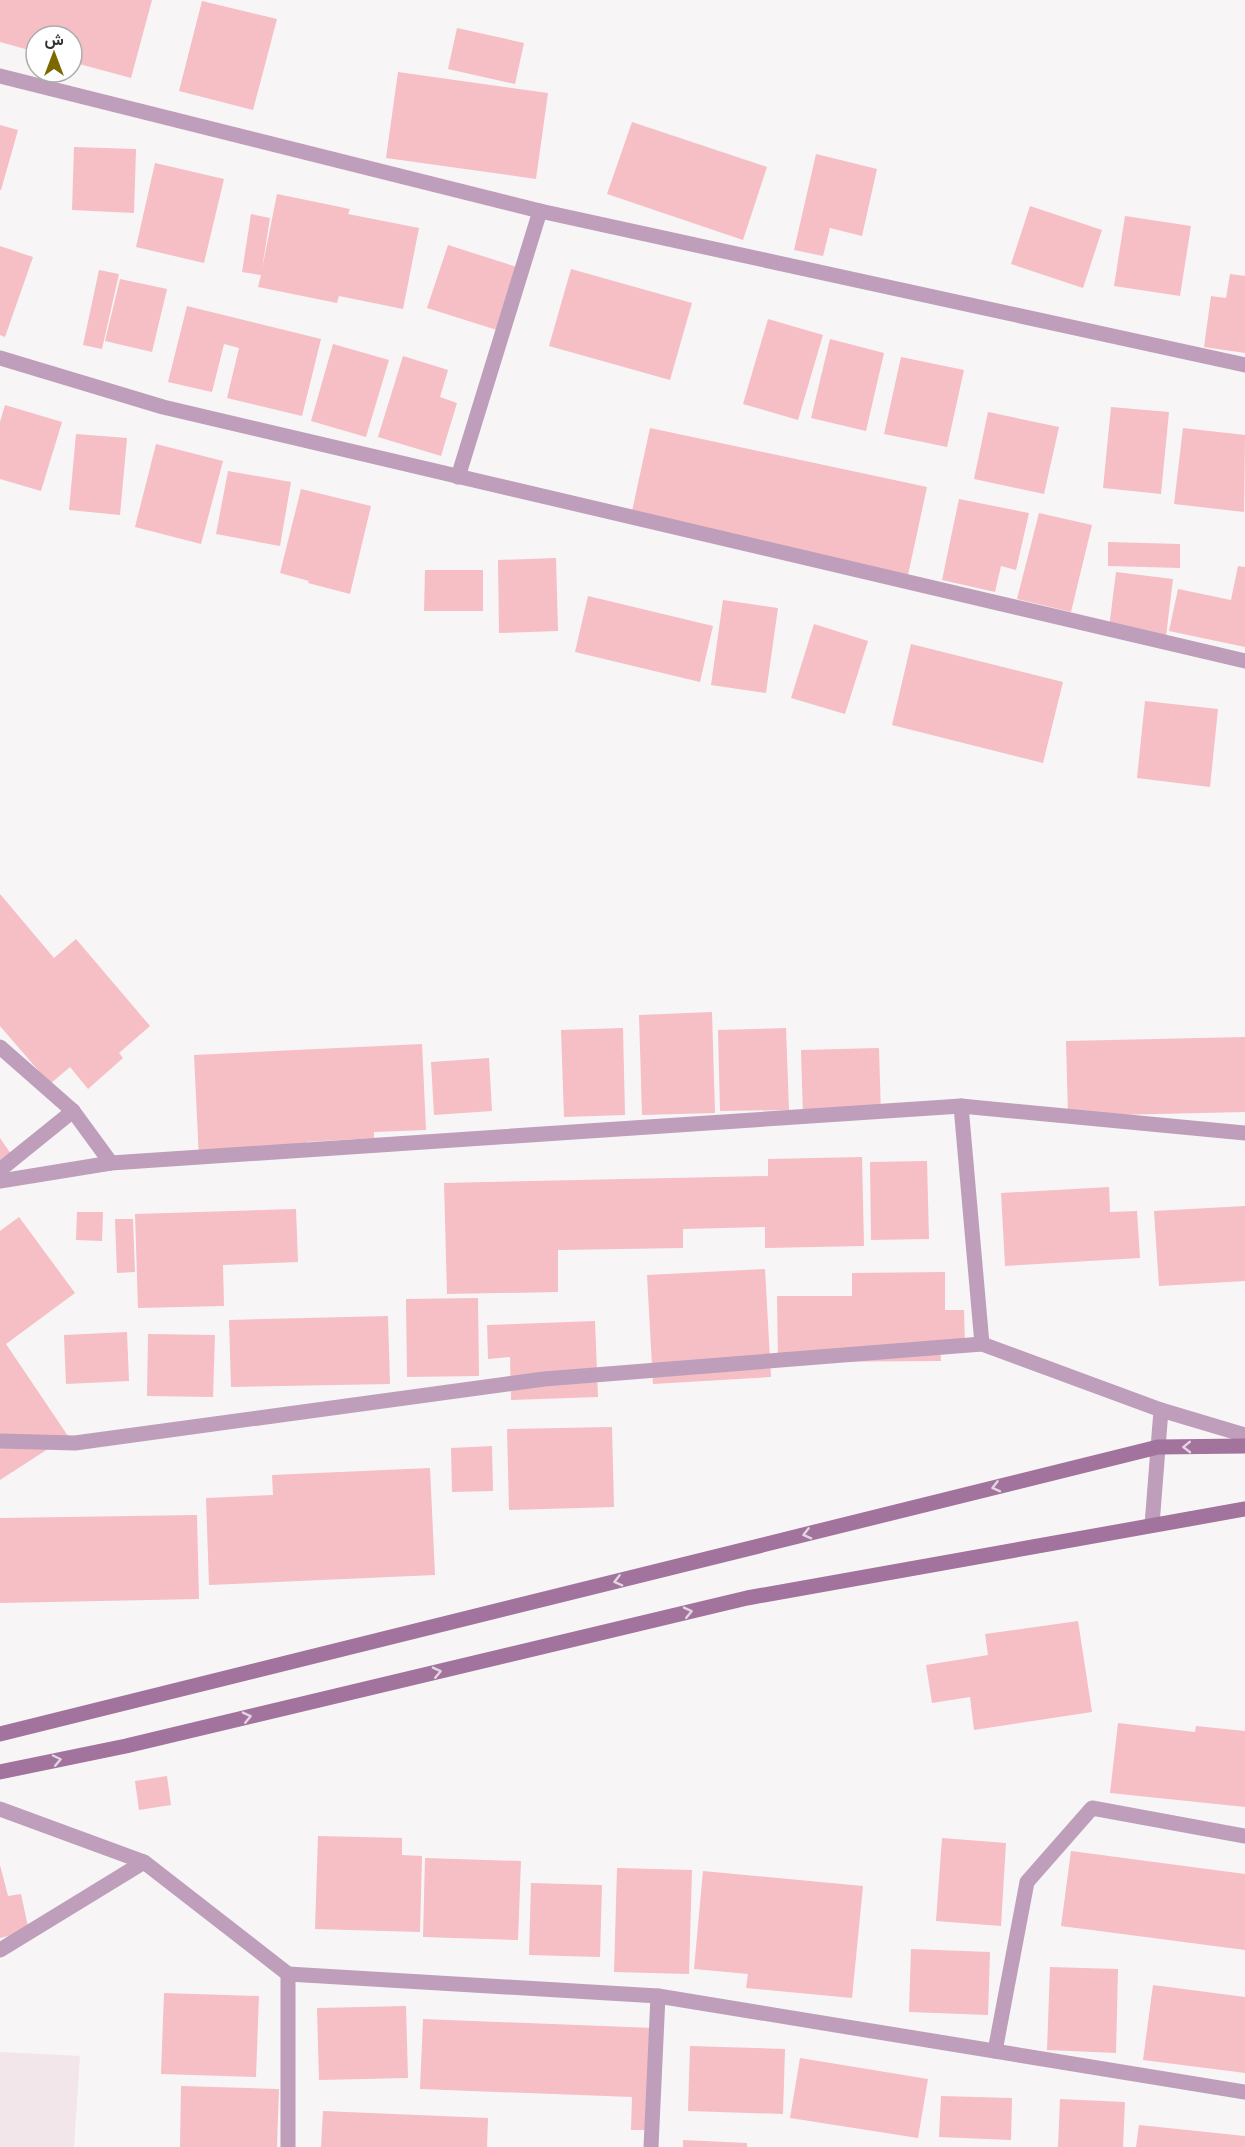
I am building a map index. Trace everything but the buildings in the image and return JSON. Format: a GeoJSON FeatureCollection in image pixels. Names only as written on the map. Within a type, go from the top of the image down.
{"type":"FeatureCollection","features":[{"type":"Feature","properties":{"kind":"street"},"geometry":{"type":"LineString","coordinates":[[0,76],[540,211],[1245,365]]}},
{"type":"Feature","properties":{"kind":"street"},"geometry":{"type":"LineString","coordinates":[[458,477],[540,211]]}},
{"type":"Feature","properties":{"kind":"street"},"geometry":{"type":"LineString","coordinates":[[0,358],[163,407],[1245,661]]}},
{"type":"Feature","properties":{"kind":"street"},"geometry":{"type":"LineString","coordinates":[[0,1047],[73,1112],[111,1163]]}},
{"type":"Feature","properties":{"kind":"street"},"geometry":{"type":"LineString","coordinates":[[0,1181],[111,1163],[961,1106],[1245,1133]]}},
{"type":"Feature","properties":{"kind":"street"},"geometry":{"type":"LineString","coordinates":[[961,1106],[982,1344]]}},
{"type":"Feature","properties":{"kind":"street"},"geometry":{"type":"LineString","coordinates":[[0,1170],[73,1112]]}},
{"type":"Feature","properties":{"kind":"street"},"geometry":{"type":"LineString","coordinates":[[0,1441],[75,1443],[544,1379],[982,1344],[1161,1410],[1245,1435]]}},
{"type":"Feature","properties":{"kind":"street"},"geometry":{"type":"LineString","coordinates":[[1152,1525],[1161,1410]]}},
{"type":"Feature","properties":{"kind":"street"},"geometry":{"type":"LineString","coordinates":[[0,1734],[1158,1447],[1245,1446]]}},
{"type":"Feature","properties":{"kind":"street"},"geometry":{"type":"LineString","coordinates":[[0,1772],[126,1746],[747,1598],[1245,1509]]}},
{"type":"Feature","properties":{"kind":"street"},"geometry":{"type":"LineString","coordinates":[[995,2051],[1027,1882],[1092,1808],[1245,1836]]}},
{"type":"Feature","properties":{"kind":"street"},"geometry":{"type":"LineString","coordinates":[[0,1809],[144,1862],[288,1974],[658,1996],[1245,2092]]}},
{"type":"Feature","properties":{"kind":"street"},"geometry":{"type":"LineString","coordinates":[[0,1950],[144,1862]]}},
{"type":"Feature","properties":{"kind":"street"},"geometry":{"type":"LineString","coordinates":[[288,1974],[288,2147]]}},
{"type":"Feature","properties":{"kind":"street"},"geometry":{"type":"LineString","coordinates":[[651,2147],[658,1996]]}},
{"type":"Feature","properties":{"kind":"shaded area"},"geometry":{"type":"Polygon","coordinates":[[[0,2052],[80,2056],[74,2147],[0,2147],[0,2052]]]}}]}
